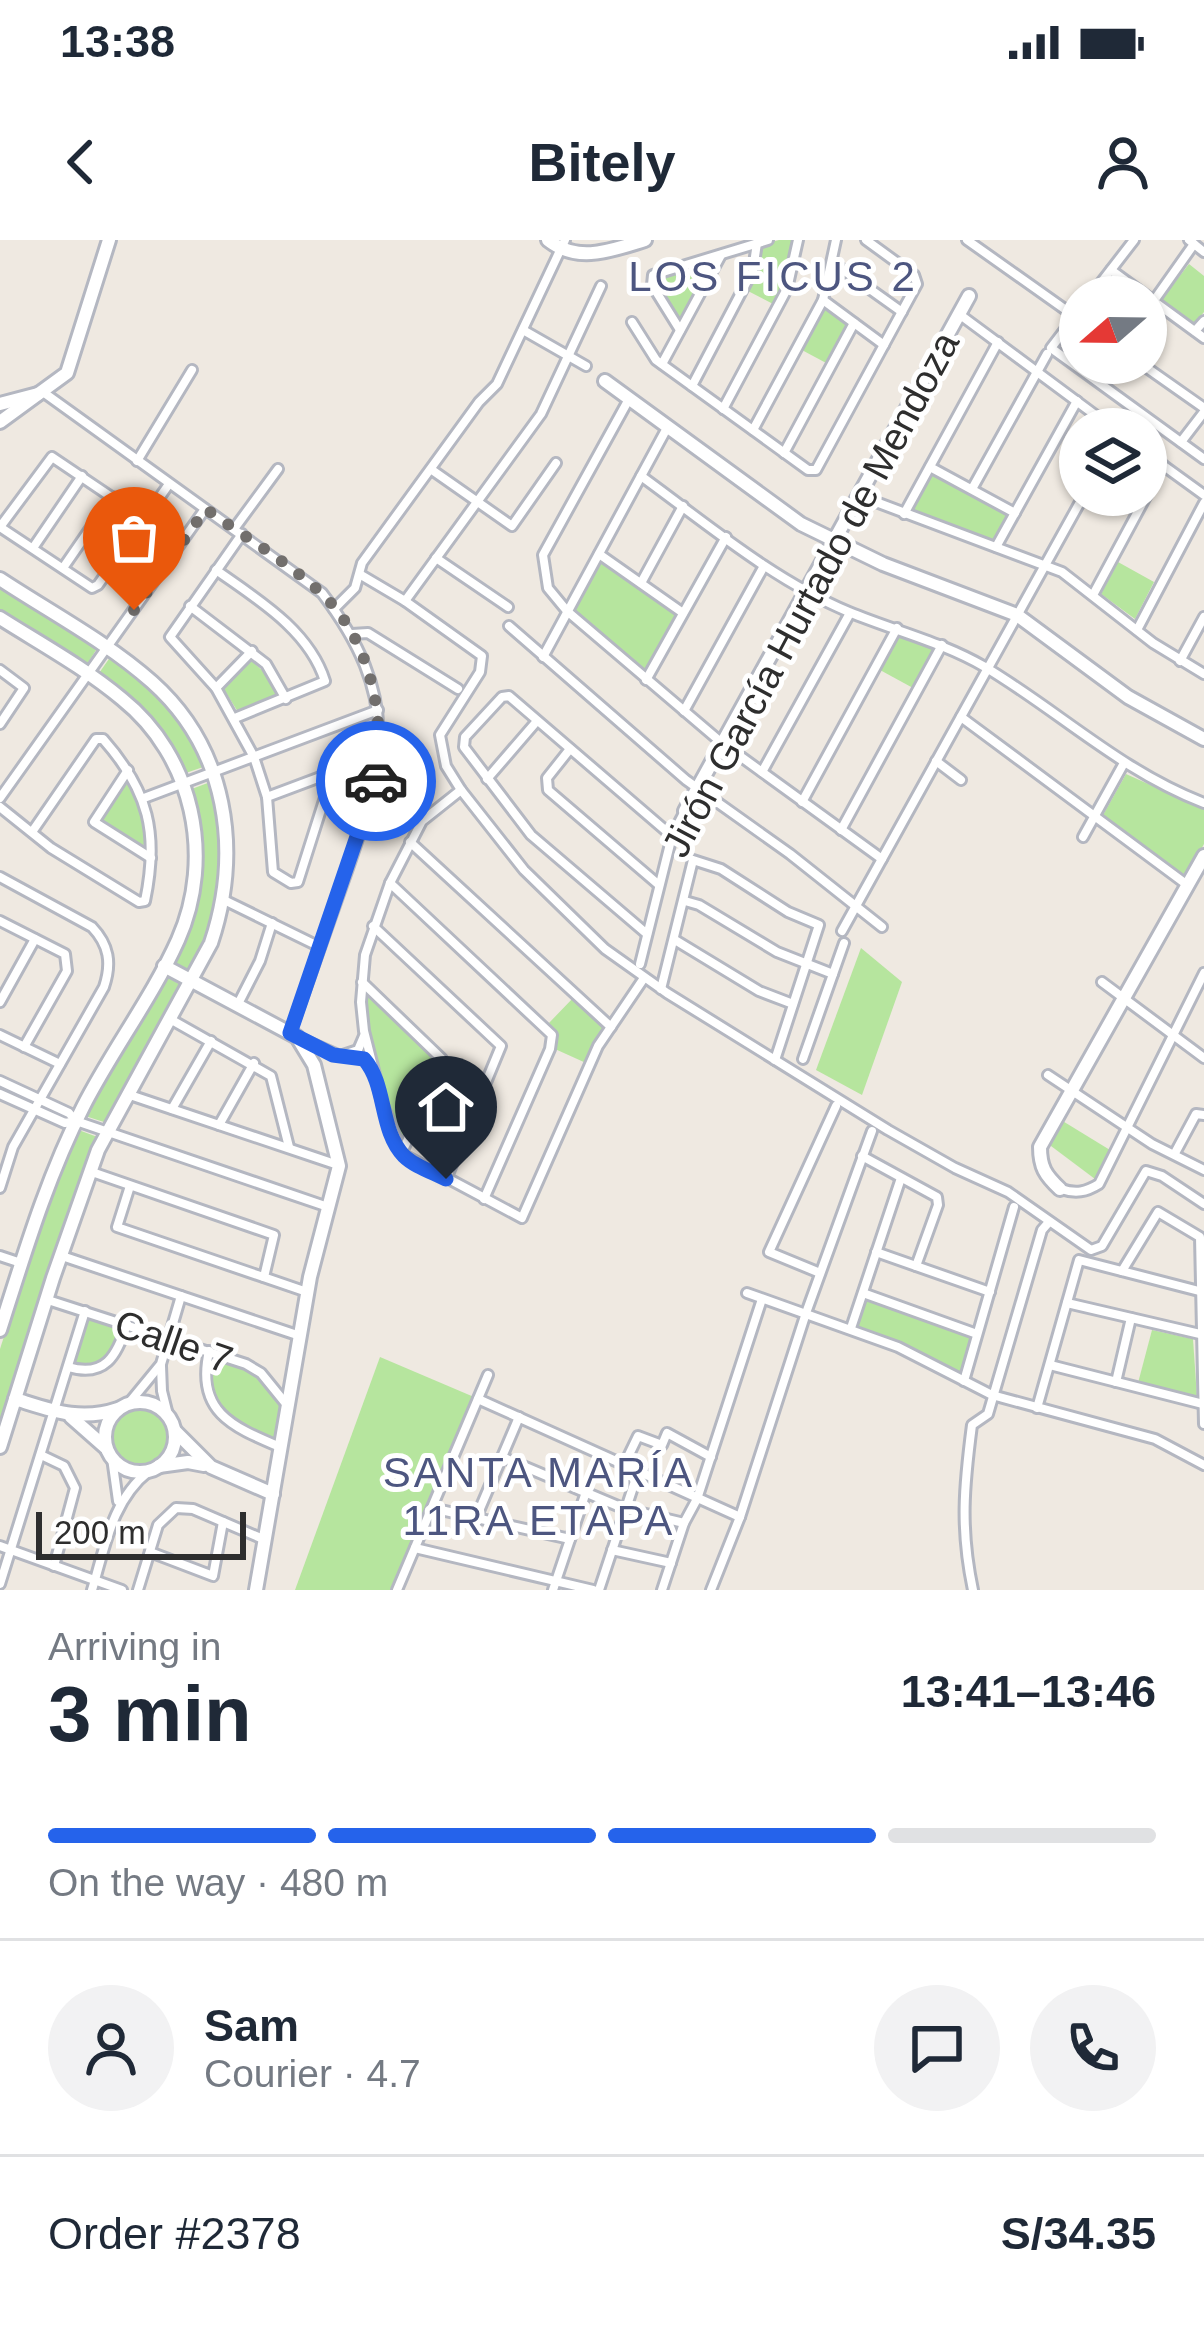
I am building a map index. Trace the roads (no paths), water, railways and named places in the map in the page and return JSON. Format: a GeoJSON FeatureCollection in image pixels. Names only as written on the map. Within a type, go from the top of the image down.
{"type":"FeatureCollection","features":[{"type":"Feature","properties":{"kind":"street"},"geometry":{"type":"LineString","coordinates":[[0,422],[70,368],[109,240]]}},
{"type":"Feature","properties":{"kind":"street"},"geometry":{"type":"LineString","coordinates":[[548,240],[594,255],[645,240]]}},
{"type":"Feature","properties":{"kind":"street"},"geometry":{"type":"LineString","coordinates":[[680,330],[651,277],[768,240]]}},
{"type":"Feature","properties":{"kind":"street"},"geometry":{"type":"LineString","coordinates":[[723,409],[787,289],[798,240]]}},
{"type":"Feature","properties":{"kind":"street"},"geometry":{"type":"LineString","coordinates":[[753,430],[823,300],[836,240]]}},
{"type":"Feature","properties":{"kind":"street"},"geometry":{"type":"LineString","coordinates":[[632,322],[662,364],[808,470],[818,469],[916,287],[916,278],[866,240]]}},
{"type":"Feature","properties":{"kind":"street"},"geometry":{"type":"LineString","coordinates":[[1106,276],[1134,240]]}},
{"type":"Feature","properties":{"kind":"street"},"geometry":{"type":"LineString","coordinates":[[973,242],[1059,303]]}},
{"type":"Feature","properties":{"kind":"street"},"geometry":{"type":"LineString","coordinates":[[1167,280],[1192,242],[1204,252]]}},
{"type":"Feature","properties":{"kind":"street"},"geometry":{"type":"LineString","coordinates":[[692,386],[753,270],[757,243]]}},
{"type":"Feature","properties":{"kind":"street"},"geometry":{"type":"LineString","coordinates":[[334,609],[355,588],[362,563],[496,384],[563,245]]}},
{"type":"Feature","properties":{"kind":"street"},"geometry":{"type":"LineString","coordinates":[[662,364],[721,254]]}},
{"type":"Feature","properties":{"kind":"street"},"geometry":{"type":"LineString","coordinates":[[832,262],[902,312]]}},
{"type":"Feature","properties":{"kind":"street"},"geometry":{"type":"LineString","coordinates":[[1111,270],[1119,276]]}},
{"type":"Feature","properties":{"kind":"street"},"geometry":{"type":"LineString","coordinates":[[406,601],[541,414],[601,286]]}},
{"type":"Feature","properties":{"kind":"street","name":"Jirón García Hurtado de Mendoza"},"geometry":{"type":"LineString","coordinates":[[640,964],[672,836],[969,296]]}},
{"type":"Feature","properties":{"kind":"street"},"geometry":{"type":"LineString","coordinates":[[823,300],[884,345]]}},
{"type":"Feature","properties":{"kind":"street"},"geometry":{"type":"LineString","coordinates":[[1167,312],[1204,338]]}},
{"type":"Feature","properties":{"kind":"street"},"geometry":{"type":"LineString","coordinates":[[959,314],[1086,408]]}},
{"type":"Feature","properties":{"kind":"street"},"geometry":{"type":"LineString","coordinates":[[1195,332],[1204,321]]}},
{"type":"Feature","properties":{"kind":"street"},"geometry":{"type":"LineString","coordinates":[[784,453],[854,323]]}},
{"type":"Feature","properties":{"kind":"street"},"geometry":{"type":"LineString","coordinates":[[524,330],[586,366]]}},
{"type":"Feature","properties":{"kind":"street"},"geometry":{"type":"LineString","coordinates":[[904,514],[998,342]]}},
{"type":"Feature","properties":{"kind":"street"},"geometry":{"type":"LineString","coordinates":[[972,489],[1047,354]]}},
{"type":"Feature","properties":{"kind":"street"},"geometry":{"type":"LineString","coordinates":[[137,461],[192,370]]}},
{"type":"Feature","properties":{"kind":"street"},"geometry":{"type":"LineString","coordinates":[[604,381],[802,524],[1017,615],[1128,697],[1204,739]]}},
{"type":"Feature","properties":{"kind":"street"},"geometry":{"type":"LineString","coordinates":[[1167,383],[1204,410],[1181,442]]}},
{"type":"Feature","properties":{"kind":"street"},"geometry":{"type":"LineString","coordinates":[[1101,384],[1204,459]]}},
{"type":"Feature","properties":{"kind":"street"},"geometry":{"type":"LineString","coordinates":[[0,404],[41,393]]}},
{"type":"Feature","properties":{"kind":"street"},"geometry":{"type":"LineString","coordinates":[[41,393],[322,593],[352,634],[378,710],[379,755],[369,810],[294,1035]]}},
{"type":"Feature","properties":{"kind":"street"},"geometry":{"type":"LineString","coordinates":[[629,398],[543,555],[548,588],[567,611],[722,743],[882,859]]}},
{"type":"Feature","properties":{"kind":"street"},"geometry":{"type":"LineString","coordinates":[[996,547],[1077,401]]}},
{"type":"Feature","properties":{"kind":"street"},"geometry":{"type":"LineString","coordinates":[[543,657],[668,427]]}},
{"type":"Feature","properties":{"kind":"street"},"geometry":{"type":"LineString","coordinates":[[144,519],[55,458],[48,458],[0,527],[96,586],[144,519],[169,484]]}},
{"type":"Feature","properties":{"kind":"street"},"geometry":{"type":"LineString","coordinates":[[432,470],[512,526],[556,463]]}},
{"type":"Feature","properties":{"kind":"street"},"geometry":{"type":"LineString","coordinates":[[930,467],[1015,512]]}},
{"type":"Feature","properties":{"kind":"street"},"geometry":{"type":"LineString","coordinates":[[1137,630],[1204,499],[1167,468]]}},
{"type":"Feature","properties":{"kind":"street"},"geometry":{"type":"LineString","coordinates":[[278,469],[170,637],[216,688],[235,718],[267,796],[273,872],[295,884],[333,772]]}},
{"type":"Feature","properties":{"kind":"street"},"geometry":{"type":"LineString","coordinates":[[33,548],[82,476]]}},
{"type":"Feature","properties":{"kind":"street"},"geometry":{"type":"LineString","coordinates":[[641,476],[764,566],[805,590],[987,668],[1124,764],[1204,802]]}},
{"type":"Feature","properties":{"kind":"street"},"geometry":{"type":"LineString","coordinates":[[63,568],[112,496]]}},
{"type":"Feature","properties":{"kind":"street"},"geometry":{"type":"LineString","coordinates":[[858,496],[1062,572],[1180,662],[1204,674]]}},
{"type":"Feature","properties":{"kind":"street"},"geometry":{"type":"LineString","coordinates":[[640,583],[683,506]]}},
{"type":"Feature","properties":{"kind":"street"},"geometry":{"type":"LineString","coordinates":[[32,832],[96,739],[104,740],[144,798],[152,859],[142,903],[32,832],[0,802],[206,509]]}},
{"type":"Feature","properties":{"kind":"street"},"geometry":{"type":"LineString","coordinates":[[842,931],[1072,516]]}},
{"type":"Feature","properties":{"kind":"street"},"geometry":{"type":"LineString","coordinates":[[1093,595],[1136,516]]}},
{"type":"Feature","properties":{"kind":"street"},"geometry":{"type":"LineString","coordinates":[[646,680],[726,537]]}},
{"type":"Feature","properties":{"kind":"street"},"geometry":{"type":"LineString","coordinates":[[599,554],[683,614]]}},
{"type":"Feature","properties":{"kind":"street"},"geometry":{"type":"LineString","coordinates":[[436,558],[508,607]]}},
{"type":"Feature","properties":{"kind":"street"},"geometry":{"type":"LineString","coordinates":[[684,712],[764,566]]}},
{"type":"Feature","properties":{"kind":"street"},"geometry":{"type":"LineString","coordinates":[[217,570],[276,613],[301,638],[325,680],[235,718]]}},
{"type":"Feature","properties":{"kind":"street"},"geometry":{"type":"LineString","coordinates":[[361,575],[482,656],[481,672],[440,735],[446,766],[524,870],[566,915],[644,978],[938,1159],[1008,1192],[1090,1250],[1099,1249],[1148,1170],[1204,1204]]}},
{"type":"Feature","properties":{"kind":"street"},"geometry":{"type":"LineString","coordinates":[[0,579],[106,649],[170,700],[189,724],[213,773],[227,830],[224,900],[211,943],[127,1094],[90,1172],[0,1447]]}},
{"type":"Feature","properties":{"kind":"street"},"geometry":{"type":"LineString","coordinates":[[190,606],[266,664],[286,699]]}},
{"type":"Feature","properties":{"kind":"street"},"geometry":{"type":"LineString","coordinates":[[762,772],[850,613]]}},
{"type":"Feature","properties":{"kind":"street"},"geometry":{"type":"LineString","coordinates":[[1180,662],[1204,616]]}},
{"type":"Feature","properties":{"kind":"street"},"geometry":{"type":"LineString","coordinates":[[0,618],[88,675],[148,723],[183,784],[196,838],[194,886],[182,928],[76,1121],[0,1330]]}},
{"type":"Feature","properties":{"kind":"street"},"geometry":{"type":"LineString","coordinates":[[508,626],[698,788],[882,927]]}},
{"type":"Feature","properties":{"kind":"street"},"geometry":{"type":"LineString","coordinates":[[802,802],[897,628]]}},
{"type":"Feature","properties":{"kind":"street"},"geometry":{"type":"LineString","coordinates":[[352,634],[368,633],[458,689]]}},
{"type":"Feature","properties":{"kind":"street"},"geometry":{"type":"LineString","coordinates":[[842,830],[942,645]]}},
{"type":"Feature","properties":{"kind":"street"},"geometry":{"type":"LineString","coordinates":[[216,688],[252,651]]}},
{"type":"Feature","properties":{"kind":"street"},"geometry":{"type":"LineString","coordinates":[[0,670],[24,688],[0,724]]}},
{"type":"Feature","properties":{"kind":"street"},"geometry":{"type":"LineString","coordinates":[[647,934],[531,836],[464,747],[465,737],[505,695],[672,836]]}},
{"type":"Feature","properties":{"kind":"street"},"geometry":{"type":"LineString","coordinates":[[144,798],[378,710]]}},
{"type":"Feature","properties":{"kind":"street"},"geometry":{"type":"LineString","coordinates":[[961,717],[1188,885]]}},
{"type":"Feature","properties":{"kind":"street"},"geometry":{"type":"LineString","coordinates":[[487,778],[537,721]]}},
{"type":"Feature","properties":{"kind":"street"},"geometry":{"type":"LineString","coordinates":[[570,749],[547,778],[548,790],[659,885]]}},
{"type":"Feature","properties":{"kind":"street"},"geometry":{"type":"LineString","coordinates":[[267,796],[379,755]]}},
{"type":"Feature","properties":{"kind":"street"},"geometry":{"type":"LineString","coordinates":[[936,761],[961,780]]}},
{"type":"Feature","properties":{"kind":"street"},"geometry":{"type":"LineString","coordinates":[[1083,837],[1124,764]]}},
{"type":"Feature","properties":{"kind":"street"},"geometry":{"type":"LineString","coordinates":[[128,770],[94,822],[152,859]]}},
{"type":"Feature","properties":{"kind":"street"},"geometry":{"type":"LineString","coordinates":[[461,790],[422,821],[410,842],[373,926],[361,982],[364,1031],[373,1070],[402,1154],[522,1218],[598,1046],[644,978]]}},
{"type":"Feature","properties":{"kind":"street"},"geometry":{"type":"LineString","coordinates":[[410,842],[611,1027]]}},
{"type":"Feature","properties":{"kind":"street"},"geometry":{"type":"LineString","coordinates":[[1204,856],[1040,1147],[1040,1164],[1060,1189],[1072,1193],[1099,1184],[1204,973]]}},
{"type":"Feature","properties":{"kind":"street"},"geometry":{"type":"LineString","coordinates":[[662,989],[694,860],[722,868],[788,912],[819,926],[775,1060]]}},
{"type":"Feature","properties":{"kind":"street"},"geometry":{"type":"LineString","coordinates":[[0,877],[92,927],[107,949],[104,987],[14,1147],[0,1188]]}},
{"type":"Feature","properties":{"kind":"street"},"geometry":{"type":"LineString","coordinates":[[389,883],[552,1036],[484,1198]]}},
{"type":"Feature","properties":{"kind":"street"},"geometry":{"type":"LineString","coordinates":[[224,900],[320,947]]}},
{"type":"Feature","properties":{"kind":"street"},"geometry":{"type":"LineString","coordinates":[[684,900],[833,974]]}},
{"type":"Feature","properties":{"kind":"street"},"geometry":{"type":"LineString","coordinates":[[0,921],[65,954],[68,965],[24,1047]]}},
{"type":"Feature","properties":{"kind":"street"},"geometry":{"type":"LineString","coordinates":[[237,1005],[260,961],[272,923]]}},
{"type":"Feature","properties":{"kind":"street"},"geometry":{"type":"LineString","coordinates":[[373,926],[500,1046],[446,1179]]}},
{"type":"Feature","properties":{"kind":"street"},"geometry":{"type":"LineString","coordinates":[[0,1002],[35,939]]}},
{"type":"Feature","properties":{"kind":"street"},"geometry":{"type":"LineString","coordinates":[[675,940],[759,992],[793,1004]]}},
{"type":"Feature","properties":{"kind":"street"},"geometry":{"type":"LineString","coordinates":[[803,1059],[844,943]]}},
{"type":"Feature","properties":{"kind":"street"},"geometry":{"type":"LineString","coordinates":[[164,966],[333,1055]]}},
{"type":"Feature","properties":{"kind":"street"},"geometry":{"type":"LineString","coordinates":[[361,982],[442,1059],[402,1154]]}},
{"type":"Feature","properties":{"kind":"street"},"geometry":{"type":"LineString","coordinates":[[1102,982],[1204,1058]]}},
{"type":"Feature","properties":{"kind":"street"},"geometry":{"type":"LineString","coordinates":[[170,1019],[272,1076],[289,1149]]}},
{"type":"Feature","properties":{"kind":"street"},"geometry":{"type":"LineString","coordinates":[[346,1056],[362,1044],[364,1031]]}},
{"type":"Feature","properties":{"kind":"street"},"geometry":{"type":"LineString","coordinates":[[0,1035],[60,1064]]}},
{"type":"Feature","properties":{"kind":"street"},"geometry":{"type":"LineString","coordinates":[[256,1590],[307,1292],[339,1166],[314,1065],[294,1035]]}},
{"type":"Feature","properties":{"kind":"street"},"geometry":{"type":"LineString","coordinates":[[172,1109],[211,1041]]}},
{"type":"Feature","properties":{"kind":"street"},"geometry":{"type":"LineString","coordinates":[[314,1065],[319,1054],[346,1056],[364,1059],[373,1070]]}},
{"type":"Feature","properties":{"kind":"street"},"geometry":{"type":"LineString","coordinates":[[219,1125],[254,1063]]}},
{"type":"Feature","properties":{"kind":"street"},"geometry":{"type":"LineString","coordinates":[[1048,1075],[1204,1170]]}},
{"type":"Feature","properties":{"kind":"street"},"geometry":{"type":"LineString","coordinates":[[0,1081],[69,1113],[76,1121]]}},
{"type":"Feature","properties":{"kind":"street"},"geometry":{"type":"LineString","coordinates":[[0,1094],[65,1123],[76,1121],[330,1208]]}},
{"type":"Feature","properties":{"kind":"street"},"geometry":{"type":"LineString","coordinates":[[127,1094],[339,1166]]}},
{"type":"Feature","properties":{"kind":"street"},"geometry":{"type":"LineString","coordinates":[[820,1273],[769,1252],[836,1106]]}},
{"type":"Feature","properties":{"kind":"street"},"geometry":{"type":"LineString","coordinates":[[1175,1153],[1196,1114],[1204,1115]]}},
{"type":"Feature","properties":{"kind":"street"},"geometry":{"type":"LineString","coordinates":[[711,1590],[872,1131]]}},
{"type":"Feature","properties":{"kind":"street"},"geometry":{"type":"LineString","coordinates":[[0,1140],[14,1147]]}},
{"type":"Feature","properties":{"kind":"street"},"geometry":{"type":"LineString","coordinates":[[862,1156],[937,1197],[916,1266]]}},
{"type":"Feature","properties":{"kind":"street"},"geometry":{"type":"LineString","coordinates":[[90,1172],[274,1235],[264,1277]]}},
{"type":"Feature","properties":{"kind":"street"},"geometry":{"type":"LineString","coordinates":[[851,1328],[901,1178]]}},
{"type":"Feature","properties":{"kind":"street"},"geometry":{"type":"LineString","coordinates":[[130,1186],[116,1225],[307,1292]]}},
{"type":"Feature","properties":{"kind":"street"},"geometry":{"type":"LineString","coordinates":[[964,1381],[1014,1208]]}},
{"type":"Feature","properties":{"kind":"street"},"geometry":{"type":"LineString","coordinates":[[1122,1271],[1153,1216],[1164,1213],[1200,1238],[1204,1424]]}},
{"type":"Feature","properties":{"kind":"street"},"geometry":{"type":"LineString","coordinates":[[973,1590],[963,1543],[962,1502],[972,1425],[988,1414],[1042,1230],[1049,1222]]}},
{"type":"Feature","properties":{"kind":"street"},"geometry":{"type":"LineString","coordinates":[[876,1252],[990,1292]]}},
{"type":"Feature","properties":{"kind":"street"},"geometry":{"type":"LineString","coordinates":[[0,1256],[21,1263]]}},
{"type":"Feature","properties":{"kind":"street"},"geometry":{"type":"LineString","coordinates":[[60,1256],[300,1336]]}},
{"type":"Feature","properties":{"kind":"street"},"geometry":{"type":"LineString","coordinates":[[1037,1408],[1079,1261],[1199,1291]]}},
{"type":"Feature","properties":{"kind":"street"},"geometry":{"type":"LineString","coordinates":[[747,1293],[898,1347],[992,1395],[1155,1439],[1204,1465]]}},
{"type":"Feature","properties":{"kind":"street"},"geometry":{"type":"LineString","coordinates":[[862,1293],[977,1334]]}},
{"type":"Feature","properties":{"kind":"street"},"geometry":{"type":"LineString","coordinates":[[94,1585],[127,1491],[173,1447],[172,1424],[161,1391],[161,1364],[181,1296]]}},
{"type":"Feature","properties":{"kind":"street","name":"Calle 7"},"geometry":{"type":"LineString","coordinates":[[46,1299],[261,1373],[288,1406]]}},
{"type":"Feature","properties":{"kind":"street"},"geometry":{"type":"LineString","coordinates":[[662,1590],[762,1299]]}},
{"type":"Feature","properties":{"kind":"street"},"geometry":{"type":"LineString","coordinates":[[1067,1303],[1201,1334]]}},
{"type":"Feature","properties":{"kind":"street"},"geometry":{"type":"LineString","coordinates":[[0,1584],[86,1312]]}},
{"type":"Feature","properties":{"kind":"street"},"geometry":{"type":"LineString","coordinates":[[1116,1382],[1131,1318]]}},
{"type":"Feature","properties":{"kind":"street"},"geometry":{"type":"LineString","coordinates":[[68,1367],[87,1371],[104,1367],[116,1354],[127,1324]]}},
{"type":"Feature","properties":{"kind":"street"},"geometry":{"type":"LineString","coordinates":[[209,1352],[206,1380],[216,1409],[238,1430],[280,1448]]}},
{"type":"Feature","properties":{"kind":"street"},"geometry":{"type":"LineString","coordinates":[[118,1508],[118,1480],[106,1426],[161,1364]]}},
{"type":"Feature","properties":{"kind":"street"},"geometry":{"type":"LineString","coordinates":[[1050,1365],[1203,1404]]}},
{"type":"Feature","properties":{"kind":"street"},"geometry":{"type":"LineString","coordinates":[[397,1590],[488,1375]]}},
{"type":"Feature","properties":{"kind":"street"},"geometry":{"type":"LineString","coordinates":[[15,1399],[70,1416],[152,1404],[211,1467]]}},
{"type":"Feature","properties":{"kind":"street"},"geometry":{"type":"LineString","coordinates":[[478,1399],[740,1517]]}},
{"type":"Feature","properties":{"kind":"street"},"geometry":{"type":"LineString","coordinates":[[70,1416],[126,1469],[188,1462],[273,1494]]}},
{"type":"Feature","properties":{"kind":"street"},"geometry":{"type":"LineString","coordinates":[[476,1517],[518,1417]]}},
{"type":"Feature","properties":{"kind":"street"},"geometry":{"type":"LineString","coordinates":[[626,1463],[638,1436],[662,1445],[668,1433],[711,1457]]}},
{"type":"Feature","properties":{"kind":"street"},"geometry":{"type":"LineString","coordinates":[[40,1455],[64,1466],[75,1488],[54,1566]]}},
{"type":"Feature","properties":{"kind":"street"},"geometry":{"type":"LineString","coordinates":[[502,1457],[626,1509],[684,1523]]}},
{"type":"Feature","properties":{"kind":"street"},"geometry":{"type":"LineString","coordinates":[[415,1548],[554,1586],[596,1590],[639,1468]]}},
{"type":"Feature","properties":{"kind":"street"},"geometry":{"type":"LineString","coordinates":[[554,1586],[586,1492]]}},
{"type":"Feature","properties":{"kind":"street"},"geometry":{"type":"LineString","coordinates":[[138,1590],[162,1517],[176,1508],[193,1509],[265,1540]]}},
{"type":"Feature","properties":{"kind":"street"},"geometry":{"type":"LineString","coordinates":[[432,1508],[570,1539]]}},
{"type":"Feature","properties":{"kind":"street"},"geometry":{"type":"LineString","coordinates":[[150,1552],[213,1576],[223,1522]]}},
{"type":"Feature","properties":{"kind":"street"},"geometry":{"type":"LineString","coordinates":[[0,1546],[94,1585],[122,1590]]}},
{"type":"Feature","properties":{"kind":"street"},"geometry":{"type":"LineString","coordinates":[[612,1550],[671,1563]]}},
{"type":"Feature","properties":{"kind":"district","name":"LOS FICUS 2"},"geometry":{"type":"Point","coordinates":[773,276]}},
{"type":"Feature","properties":{"kind":"district","name":"SANTA MARÍA 11RA ETAPA"},"geometry":{"type":"Point","coordinates":[539,1496]}}]}
